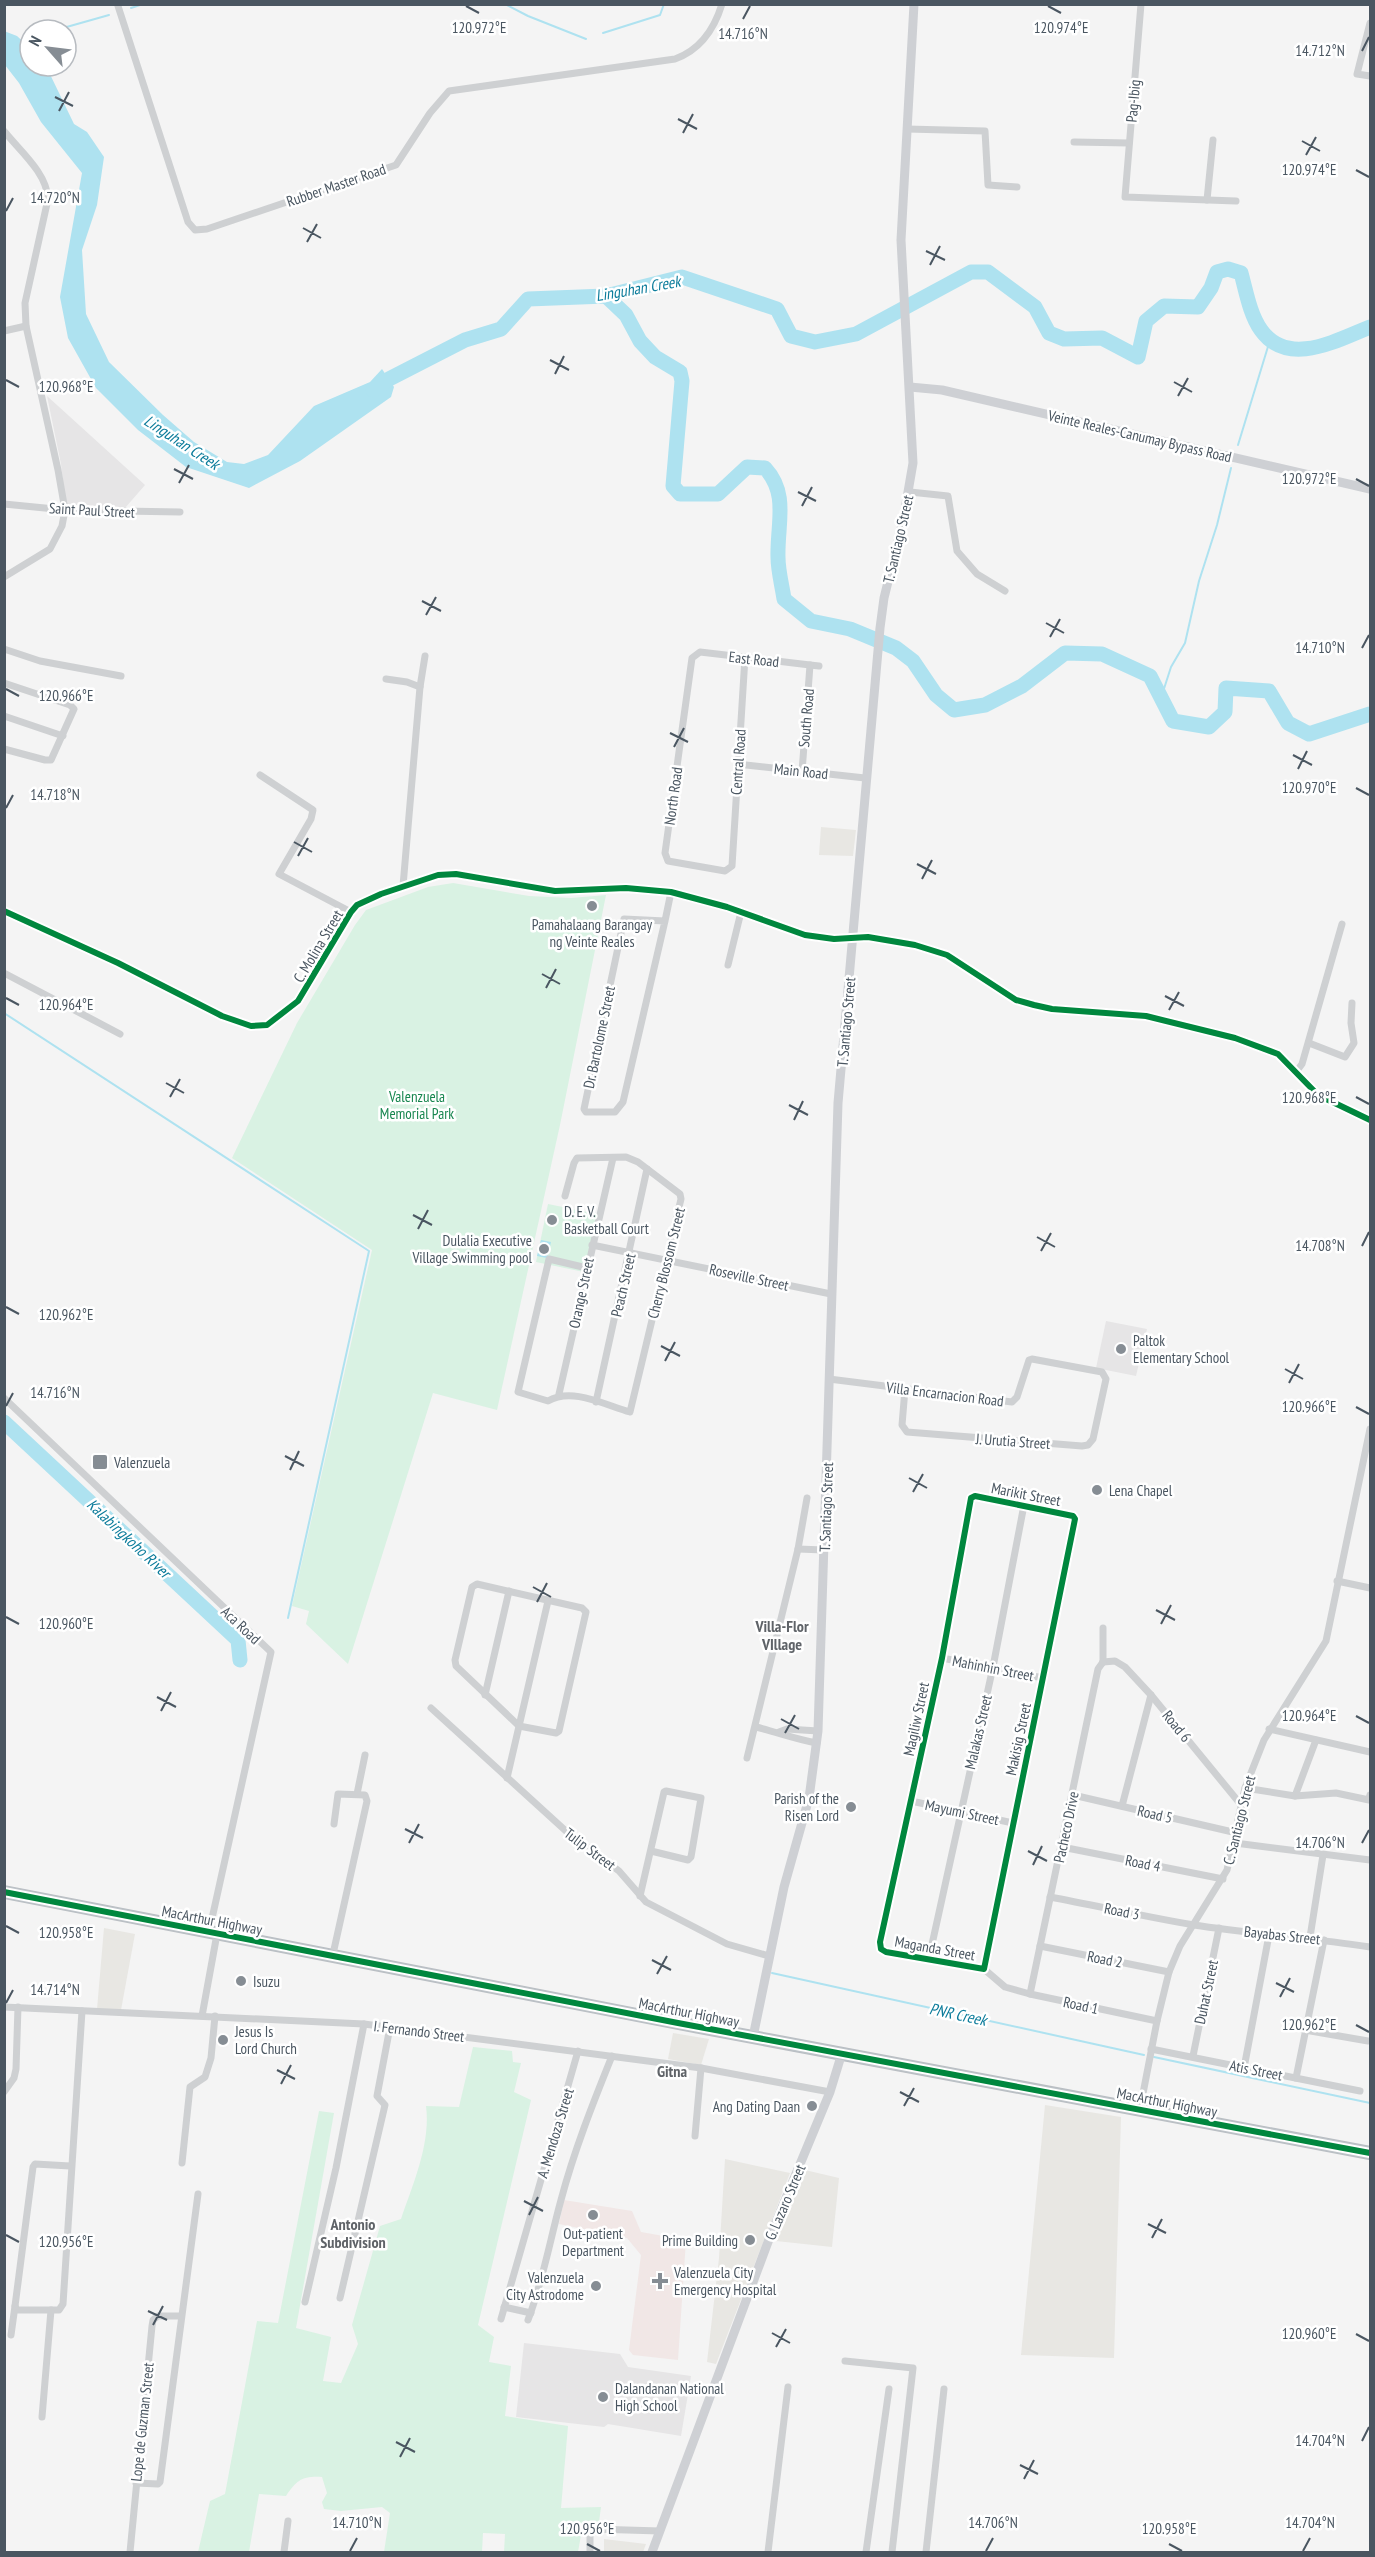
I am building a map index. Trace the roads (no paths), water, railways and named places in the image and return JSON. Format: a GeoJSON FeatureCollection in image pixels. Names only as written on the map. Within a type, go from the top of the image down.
{"type":"FeatureCollection","features":[{"type":"Feature","properties":{"kind":"highway","name":"MacArthur Highway"},"geometry":{"type":"LineString","coordinates":[[4,1892],[753,2037],[1371,2153]]}},
{"type":"Feature","properties":{"kind":"street","name":"Rubber Master Road"},"geometry":{"type":"LineString","coordinates":[[118,6],[188,222],[195,230],[207,229],[396,165],[430,113],[449,91],[675,59],[689,54],[710,33],[722,4]]}},
{"type":"Feature","properties":{"kind":"street","name":"T. Santiago Street"},"geometry":{"type":"LineString","coordinates":[[753,2037],[784,1887],[808,1798],[818,1731],[838,1103],[880,628],[884,598],[910,492],[913,463],[901,240],[914,4]]}},
{"type":"Feature","properties":{"kind":"street","name":"Pag-Ibig"},"geometry":{"type":"LineString","coordinates":[[1141,4],[1125,197],[1207,200]]}},
{"type":"Feature","properties":{"kind":"street"},"geometry":{"type":"LineString","coordinates":[[1371,23],[1357,74],[1371,76]]}},
{"type":"Feature","properties":{"kind":"street"},"geometry":{"type":"LineString","coordinates":[[907,129],[985,131],[988,185],[1017,187]]}},
{"type":"Feature","properties":{"kind":"street"},"geometry":{"type":"LineString","coordinates":[[4,131],[44,179],[47,189],[48,199],[25,303],[26,326],[65,510],[62,526],[50,549],[4,577]]}},
{"type":"Feature","properties":{"kind":"street"},"geometry":{"type":"LineString","coordinates":[[1213,140],[1207,200],[1236,201]]}},
{"type":"Feature","properties":{"kind":"street"},"geometry":{"type":"LineString","coordinates":[[1074,142],[1129,143]]}},
{"type":"Feature","properties":{"kind":"street"},"geometry":{"type":"LineString","coordinates":[[4,331],[26,326]]}},
{"type":"Feature","properties":{"kind":"street","name":"Veinte Reales-Canumay Bypass Road"},"geometry":{"type":"LineString","coordinates":[[910,387],[942,390],[1371,489]]}},
{"type":"Feature","properties":{"kind":"street"},"geometry":{"type":"LineString","coordinates":[[910,492],[948,495],[957,551],[977,574],[1005,591]]}},
{"type":"Feature","properties":{"kind":"street","name":"Saint Paul Street"},"geometry":{"type":"LineString","coordinates":[[4,504],[65,510],[180,512]]}},
{"type":"Feature","properties":{"kind":"street"},"geometry":{"type":"LineString","coordinates":[[4,649],[40,661],[121,676]]}},
{"type":"Feature","properties":{"kind":"street","name":"East Road"},"geometry":{"type":"LineString","coordinates":[[692,658],[700,652],[819,666]]}},
{"type":"Feature","properties":{"kind":"street"},"geometry":{"type":"LineString","coordinates":[[402,886],[420,687],[425,656]]}},
{"type":"Feature","properties":{"kind":"street","name":"Central Road"},"geometry":{"type":"LineString","coordinates":[[732,866],[745,657]]}},
{"type":"Feature","properties":{"kind":"street","name":"North Road"},"geometry":{"type":"LineString","coordinates":[[692,658],[665,853],[669,861],[725,871],[732,866]]}},
{"type":"Feature","properties":{"kind":"street","name":"South Road"},"geometry":{"type":"LineString","coordinates":[[802,772],[810,665]]}},
{"type":"Feature","properties":{"kind":"street"},"geometry":{"type":"LineString","coordinates":[[386,679],[407,681],[420,687]]}},
{"type":"Feature","properties":{"kind":"street"},"geometry":{"type":"LineString","coordinates":[[4,683],[70,705],[74,709],[49,761],[4,749]]}},
{"type":"Feature","properties":{"kind":"street"},"geometry":{"type":"LineString","coordinates":[[4,716],[63,735]]}},
{"type":"Feature","properties":{"kind":"street","name":"Main Road"},"geometry":{"type":"LineString","coordinates":[[737,764],[866,778]]}},
{"type":"Feature","properties":{"kind":"street"},"geometry":{"type":"LineString","coordinates":[[260,775],[313,810],[311,819],[279,874],[351,912]]}},
{"type":"Feature","properties":{"kind":"street","name":"C. Molina Street"},"geometry":{"type":"LineString","coordinates":[[4,911],[118,963],[222,1016],[251,1026],[267,1024],[298,1001],[351,912],[363,902],[402,886],[438,875],[456,874],[555,891],[626,888],[671,892],[741,912],[805,935],[834,939],[853,937],[885,939],[915,945],[947,956],[1016,1000],[1034,1005],[1052,1009],[1146,1016],[1235,1038],[1278,1054],[1318,1095],[1371,1120]]}},
{"type":"Feature","properties":{"kind":"street","name":"Dr. Bartolome Street"},"geometry":{"type":"LineString","coordinates":[[665,921],[624,919],[584,1109],[586,1112],[615,1112],[623,1102],[665,921],[671,892]]}},
{"type":"Feature","properties":{"kind":"street"},"geometry":{"type":"LineString","coordinates":[[728,965],[741,912]]}},
{"type":"Feature","properties":{"kind":"street"},"geometry":{"type":"LineString","coordinates":[[1296,1072],[1302,1064],[1309,1043],[1342,924]]}},
{"type":"Feature","properties":{"kind":"street"},"geometry":{"type":"LineString","coordinates":[[4,973],[120,1034]]}},
{"type":"Feature","properties":{"kind":"street"},"geometry":{"type":"LineString","coordinates":[[1309,1043],[1345,1057],[1354,1043],[1351,1023],[1352,1003]]}},
{"type":"Feature","properties":{"kind":"street","name":"Cherry Blossom Street"},"geometry":{"type":"LineString","coordinates":[[564,1196],[575,1160],[626,1157],[647,1169],[680,1194],[681,1199],[630,1412],[596,1402]]}},
{"type":"Feature","properties":{"kind":"street","name":"Orange Street"},"geometry":{"type":"LineString","coordinates":[[559,1394],[613,1158]]}},
{"type":"Feature","properties":{"kind":"street","name":"Peach Street"},"geometry":{"type":"LineString","coordinates":[[596,1402],[647,1169]]}},
{"type":"Feature","properties":{"kind":"street","name":"Roseville Street"},"geometry":{"type":"LineString","coordinates":[[592,1245],[831,1294]]}},
{"type":"Feature","properties":{"kind":"street"},"geometry":{"type":"LineString","coordinates":[[587,1268],[549,1259],[518,1392],[548,1401],[559,1394],[596,1402]]}},
{"type":"Feature","properties":{"kind":"street","name":"Villa Encarnacion Road"},"geometry":{"type":"LineString","coordinates":[[829,1379],[1012,1402],[1017,1397],[1029,1360],[1102,1372]]}},
{"type":"Feature","properties":{"kind":"street","name":"J. Urutia Street"},"geometry":{"type":"LineString","coordinates":[[905,1389],[902,1425],[907,1432],[1088,1446],[1093,1439],[1106,1379],[1102,1372]]}},
{"type":"Feature","properties":{"kind":"street","name":"Aca Road"},"geometry":{"type":"LineString","coordinates":[[4,1398],[271,1652],[213,1933]]}},
{"type":"Feature","properties":{"kind":"street","name":"C. Santiago Street"},"geometry":{"type":"LineString","coordinates":[[1140,2109],[1169,1972],[1180,1946],[1223,1879],[1235,1843],[1245,1788],[1269,1729],[1326,1641],[1371,1429]]}},
{"type":"Feature","properties":{"kind":"street","name":"Marikit Street"},"geometry":{"type":"LineString","coordinates":[[975,1496],[1073,1516]]}},
{"type":"Feature","properties":{"kind":"street","name":"Magiliw Street"},"geometry":{"type":"LineString","coordinates":[[881,1949],[880,1942],[942,1658],[971,1498],[975,1496]]}},
{"type":"Feature","properties":{"kind":"street"},"geometry":{"type":"LineString","coordinates":[[747,1758],[798,1549],[807,1498]]}},
{"type":"Feature","properties":{"kind":"street","name":"Malakas Street"},"geometry":{"type":"LineString","coordinates":[[929,1959],[993,1667],[1024,1505]]}},
{"type":"Feature","properties":{"kind":"street","name":"Makisig Street"},"geometry":{"type":"LineString","coordinates":[[984,1969],[1075,1519],[1073,1516]]}},
{"type":"Feature","properties":{"kind":"street"},"geometry":{"type":"LineString","coordinates":[[798,1549],[824,1550]]}},
{"type":"Feature","properties":{"kind":"street"},"geometry":{"type":"LineString","coordinates":[[1337,1581],[1371,1588]]}},
{"type":"Feature","properties":{"kind":"street"},"geometry":{"type":"LineString","coordinates":[[477,1584],[509,1591],[582,1608],[585,1612],[559,1731],[556,1733],[519,1726],[456,1666],[455,1660],[472,1587],[477,1584]]}},
{"type":"Feature","properties":{"kind":"street"},"geometry":{"type":"LineString","coordinates":[[485,1695],[509,1591]]}},
{"type":"Feature","properties":{"kind":"street"},"geometry":{"type":"LineString","coordinates":[[507,1778],[548,1601]]}},
{"type":"Feature","properties":{"kind":"street","name":"Pacheco Drive"},"geometry":{"type":"LineString","coordinates":[[1030,1994],[1098,1669],[1103,1662],[1103,1628]]}},
{"type":"Feature","properties":{"kind":"street","name":"Mahinhin Street"},"geometry":{"type":"LineString","coordinates":[[942,1658],[1043,1677]]}},
{"type":"Feature","properties":{"kind":"street","name":"Road 6"},"geometry":{"type":"LineString","coordinates":[[1103,1662],[1115,1661],[1125,1667],[1151,1695],[1242,1806]]}},
{"type":"Feature","properties":{"kind":"street"},"geometry":{"type":"LineString","coordinates":[[1122,1806],[1151,1695]]}},
{"type":"Feature","properties":{"kind":"street","name":"Tulip Street"},"geometry":{"type":"LineString","coordinates":[[431,1708],[575,1839],[619,1870],[646,1902],[718,1940],[739,1949],[769,1956]]}},
{"type":"Feature","properties":{"kind":"street"},"geometry":{"type":"LineString","coordinates":[[756,1727],[779,1732],[785,1737],[817,1743]]}},
{"type":"Feature","properties":{"kind":"street"},"geometry":{"type":"LineString","coordinates":[[779,1732],[787,1729],[818,1731]]}},
{"type":"Feature","properties":{"kind":"street"},"geometry":{"type":"LineString","coordinates":[[1269,1729],[1371,1752]]}},
{"type":"Feature","properties":{"kind":"street"},"geometry":{"type":"LineString","coordinates":[[1295,1796],[1316,1740]]}},
{"type":"Feature","properties":{"kind":"street"},"geometry":{"type":"LineString","coordinates":[[357,1794],[365,1755]]}},
{"type":"Feature","properties":{"kind":"street"},"geometry":{"type":"LineString","coordinates":[[1245,1788],[1295,1796],[1336,1793],[1369,1800],[1371,1795]]}},
{"type":"Feature","properties":{"kind":"street"},"geometry":{"type":"LineString","coordinates":[[640,1896],[664,1792],[701,1798],[691,1857],[688,1860],[651,1851]]}},
{"type":"Feature","properties":{"kind":"street"},"geometry":{"type":"LineString","coordinates":[[333,1954],[367,1801],[365,1795],[338,1794],[334,1824]]}},
{"type":"Feature","properties":{"kind":"street","name":"Road 5"},"geometry":{"type":"LineString","coordinates":[[1073,1795],[1237,1833]]}},
{"type":"Feature","properties":{"kind":"street","name":"Mayumi Street"},"geometry":{"type":"LineString","coordinates":[[911,1801],[1013,1823]]}},
{"type":"Feature","properties":{"kind":"street"},"geometry":{"type":"LineString","coordinates":[[1235,1843],[1323,1856],[1371,1860]]}},
{"type":"Feature","properties":{"kind":"street","name":"Road 4"},"geometry":{"type":"LineString","coordinates":[[1062,1847],[1223,1879]]}},
{"type":"Feature","properties":{"kind":"street"},"geometry":{"type":"LineString","coordinates":[[1310,1937],[1323,1856]]}},
{"type":"Feature","properties":{"kind":"street","name":"Road 3"},"geometry":{"type":"LineString","coordinates":[[1050,1897],[1193,1924]]}},
{"type":"Feature","properties":{"kind":"street","name":"Bayabas Street"},"geometry":{"type":"LineString","coordinates":[[1193,1924],[1269,1935],[1310,1937],[1371,1947]]}},
{"type":"Feature","properties":{"kind":"street","name":"Duhat Street"},"geometry":{"type":"LineString","coordinates":[[1193,2056],[1219,1928]]}},
{"type":"Feature","properties":{"kind":"street"},"geometry":{"type":"LineString","coordinates":[[202,2016],[213,1933]]}},
{"type":"Feature","properties":{"kind":"street"},"geometry":{"type":"LineString","coordinates":[[1244,2068],[1269,1935]]}},
{"type":"Feature","properties":{"kind":"street"},"geometry":{"type":"LineString","coordinates":[[1296,2078],[1324,1940]]}},
{"type":"Feature","properties":{"kind":"street","name":"Road 2"},"geometry":{"type":"LineString","coordinates":[[1040,1946],[1169,1972]]}},
{"type":"Feature","properties":{"kind":"street","name":"Maganda Street"},"geometry":{"type":"LineString","coordinates":[[881,1949],[886,1952],[984,1969]]}},
{"type":"Feature","properties":{"kind":"street","name":"Road 1"},"geometry":{"type":"LineString","coordinates":[[984,1969],[1005,1987],[1157,2021]]}},
{"type":"Feature","properties":{"kind":"street","name":"I. Fernando Street"},"geometry":{"type":"LineString","coordinates":[[4,2007],[364,2024],[701,2068],[830,2092]]}},
{"type":"Feature","properties":{"kind":"street"},"geometry":{"type":"LineString","coordinates":[[4,2092],[14,2078],[16,2069],[18,2007]]}},
{"type":"Feature","properties":{"kind":"street"},"geometry":{"type":"LineString","coordinates":[[15,2306],[17,2310],[59,2310],[63,2304],[70,2166],[82,2011]]}},
{"type":"Feature","properties":{"kind":"street"},"geometry":{"type":"LineString","coordinates":[[182,2163],[190,2087],[205,2077],[211,2058],[215,2016]]}},
{"type":"Feature","properties":{"kind":"street"},"geometry":{"type":"LineString","coordinates":[[305,2302],[336,2168],[364,2024]]}},
{"type":"Feature","properties":{"kind":"street"},"geometry":{"type":"LineString","coordinates":[[340,2298],[385,2105],[376,2097],[390,2027]]}},
{"type":"Feature","properties":{"kind":"street"},"geometry":{"type":"LineString","coordinates":[[1305,2030],[1368,2041]]}},
{"type":"Feature","properties":{"kind":"street","name":"Atis Street"},"geometry":{"type":"LineString","coordinates":[[1151,2049],[1360,2091]]}},
{"type":"Feature","properties":{"kind":"street","name":"A. Mendoza Street"},"geometry":{"type":"LineString","coordinates":[[501,2319],[578,2051]]}},
{"type":"Feature","properties":{"kind":"street","name":"G. Lazaro Street"},"geometry":{"type":"LineString","coordinates":[[652,2553],[771,2234],[830,2092],[842,2053]]}},
{"type":"Feature","properties":{"kind":"street"},"geometry":{"type":"LineString","coordinates":[[504,2307],[529,2317],[578,2145],[612,2056]]}},
{"type":"Feature","properties":{"kind":"street"},"geometry":{"type":"LineString","coordinates":[[695,2136],[701,2068]]}},
{"type":"Feature","properties":{"kind":"street"},"geometry":{"type":"LineString","coordinates":[[11,2335],[33,2167],[35,2164],[70,2166]]}},
{"type":"Feature","properties":{"kind":"street"},"geometry":{"type":"LineString","coordinates":[[136,2483],[158,2484],[160,2482],[198,2194]]}},
{"type":"Feature","properties":{"kind":"street"},"geometry":{"type":"LineString","coordinates":[[42,2417],[51,2310]]}},
{"type":"Feature","properties":{"kind":"street","name":"Lope de Guzman Street"},"geometry":{"type":"LineString","coordinates":[[130,2553],[153,2320],[158,2316],[181,2316]]}},
{"type":"Feature","properties":{"kind":"street"},"geometry":{"type":"LineString","coordinates":[[845,2361],[913,2368],[892,2553]]}},
{"type":"Feature","properties":{"kind":"street"},"geometry":{"type":"LineString","coordinates":[[768,2553],[788,2387]]}},
{"type":"Feature","properties":{"kind":"street"},"geometry":{"type":"LineString","coordinates":[[866,2553],[889,2388]]}},
{"type":"Feature","properties":{"kind":"street"},"geometry":{"type":"LineString","coordinates":[[926,2553],[944,2389]]}},
{"type":"Feature","properties":{"kind":"street"},"geometry":{"type":"LineString","coordinates":[[284,2553],[288,2521]]}},
{"type":"Feature","properties":{"kind":"street"},"geometry":{"type":"LineString","coordinates":[[590,2553],[592,2529],[660,2531]]}},
{"type":"Feature","properties":{"kind":"water"},"geometry":{"type":"Polygon","coordinates":[[[4,31],[18,37],[18,78],[52,78],[74,124],[87,132],[104,157],[97,205],[82,250],[86,314],[109,362],[194,442],[227,462],[244,464],[268,455],[314,406],[370,382],[382,369],[394,387],[391,397],[300,461],[249,488],[186,467],[138,430],[96,388],[68,338],[60,297],[82,173],[41,122],[19,83],[5,65],[4,31]]]}},
{"type":"Feature","properties":{"kind":"water","name":"Dulalia Executive Village Swimming pool"},"geometry":{"type":"Polygon","coordinates":[[[541,1240],[551,1242],[547,1258],[537,1256],[541,1240]]]}},
{"type":"Feature","properties":{"kind":"waterway"},"geometry":{"type":"LineString","coordinates":[[131,8],[143,4]]}},
{"type":"Feature","properties":{"kind":"waterway"},"geometry":{"type":"LineString","coordinates":[[505,4],[528,16],[586,39]]}},
{"type":"Feature","properties":{"kind":"waterway"},"geometry":{"type":"LineString","coordinates":[[603,33],[660,15],[664,4]]}},
{"type":"Feature","properties":{"kind":"waterway"},"geometry":{"type":"LineString","coordinates":[[78,24],[109,15]]}},
{"type":"Feature","properties":{"kind":"waterway","name":"Linguhan Creek"},"geometry":{"type":"LineString","coordinates":[[373,390],[389,379],[465,340],[501,329],[528,299],[606,296],[682,277],[777,309],[791,336],[815,342],[856,334],[971,272],[988,272],[1035,307],[1049,333],[1064,339],[1102,338],[1138,357],[1146,321],[1164,306],[1198,307],[1211,288],[1217,272],[1228,269],[1241,273],[1251,310],[1261,330],[1272,341],[1285,347],[1313,348],[1370,327]]}},
{"type":"Feature","properties":{"kind":"waterway"},"geometry":{"type":"LineString","coordinates":[[606,296],[626,315],[640,341],[655,357],[680,372],[682,381],[673,486],[680,494],[718,494],[747,467],[765,468],[777,488],[779,499],[778,562],[784,599],[811,621],[850,629],[896,648],[913,661],[936,695],[954,710],[985,705],[1022,686],[1065,653],[1102,654],[1150,676],[1173,721],[1209,727],[1225,712],[1226,688],[1269,691],[1288,723],[1309,734],[1370,714]]}},
{"type":"Feature","properties":{"kind":"waterway"},"geometry":{"type":"LineString","coordinates":[[1238,445],[1270,340]]}},
{"type":"Feature","properties":{"kind":"waterway"},"geometry":{"type":"LineString","coordinates":[[1161,698],[1171,667],[1185,643],[1199,581],[1217,525],[1231,468]]}},
{"type":"Feature","properties":{"kind":"waterway"},"geometry":{"type":"LineString","coordinates":[[4,1013],[369,1251],[288,1618]]}},
{"type":"Feature","properties":{"kind":"waterway","name":"Kalabingkoho River"},"geometry":{"type":"LineString","coordinates":[[4,1422],[238,1640],[240,1660]]}},
{"type":"Feature","properties":{"kind":"waterway","name":"Kalabingkoho River"},"geometry":{"type":"LineString","coordinates":[[238,1640],[243,1639]]}},
{"type":"Feature","properties":{"kind":"waterway","name":"PNR Creek"},"geometry":{"type":"LineString","coordinates":[[772,1973],[1144,2055]]}},
{"type":"Feature","properties":{"kind":"waterway","name":"PNR Creek"},"geometry":{"type":"LineString","coordinates":[[1154,2057],[1370,2103]]}},
{"type":"Feature","properties":{"kind":"place","name":"Pamahalaang Barangay ng Veinte Reales"},"geometry":{"type":"Point","coordinates":[592,906]}},
{"type":"Feature","properties":{"kind":"place","name":"D. E. V. Basketball Court"},"geometry":{"type":"Point","coordinates":[552,1220]}},
{"type":"Feature","properties":{"kind":"place","name":"Dulalia Executive Village Swimming pool"},"geometry":{"type":"Point","coordinates":[544,1249]}},
{"type":"Feature","properties":{"kind":"place","name":"Paltok Elementary School"},"geometry":{"type":"Point","coordinates":[1121,1349]}},
{"type":"Feature","properties":{"kind":"place","name":"Valenzuela"},"geometry":{"type":"Point","coordinates":[100,1462]}},
{"type":"Feature","properties":{"kind":"place","name":"Lena Chapel"},"geometry":{"type":"Point","coordinates":[1097,1490]}},
{"type":"Feature","properties":{"kind":"place","name":"Parish of the Risen Lord"},"geometry":{"type":"Point","coordinates":[851,1807]}},
{"type":"Feature","properties":{"kind":"place","name":"Isuzu"},"geometry":{"type":"Point","coordinates":[241,1981]}},
{"type":"Feature","properties":{"kind":"place","name":"Jesus Is Lord Church"},"geometry":{"type":"Point","coordinates":[223,2040]}},
{"type":"Feature","properties":{"kind":"place","name":"Ang Dating Daan"},"geometry":{"type":"Point","coordinates":[812,2106]}},
{"type":"Feature","properties":{"kind":"place","name":"Out-patient Department"},"geometry":{"type":"Point","coordinates":[593,2215]}},
{"type":"Feature","properties":{"kind":"place","name":"Prime Building"},"geometry":{"type":"Point","coordinates":[750,2240]}},
{"type":"Feature","properties":{"kind":"place","name":"Valenzuela City Emergency Hospital"},"geometry":{"type":"Point","coordinates":[660,2281]}},
{"type":"Feature","properties":{"kind":"place","name":"Valenzuela City Astrodome"},"geometry":{"type":"Point","coordinates":[596,2286]}},
{"type":"Feature","properties":{"kind":"place","name":"Dalandanan National High School"},"geometry":{"type":"Point","coordinates":[603,2397]}},
{"type":"Feature","properties":{"kind":"district","name":"Villa-Flor VIllage"},"geometry":{"type":"Point","coordinates":[782,1635]}},
{"type":"Feature","properties":{"kind":"district","name":"Gitna"},"geometry":{"type":"Point","coordinates":[672,2071]}},
{"type":"Feature","properties":{"kind":"district","name":"Antonio Subdivision"},"geometry":{"type":"Point","coordinates":[353,2233]}},
{"type":"Feature","properties":{"kind":"park label","name":"Valenzuela Memorial Park"},"geometry":{"type":"Point","coordinates":[417,1104]}}]}
